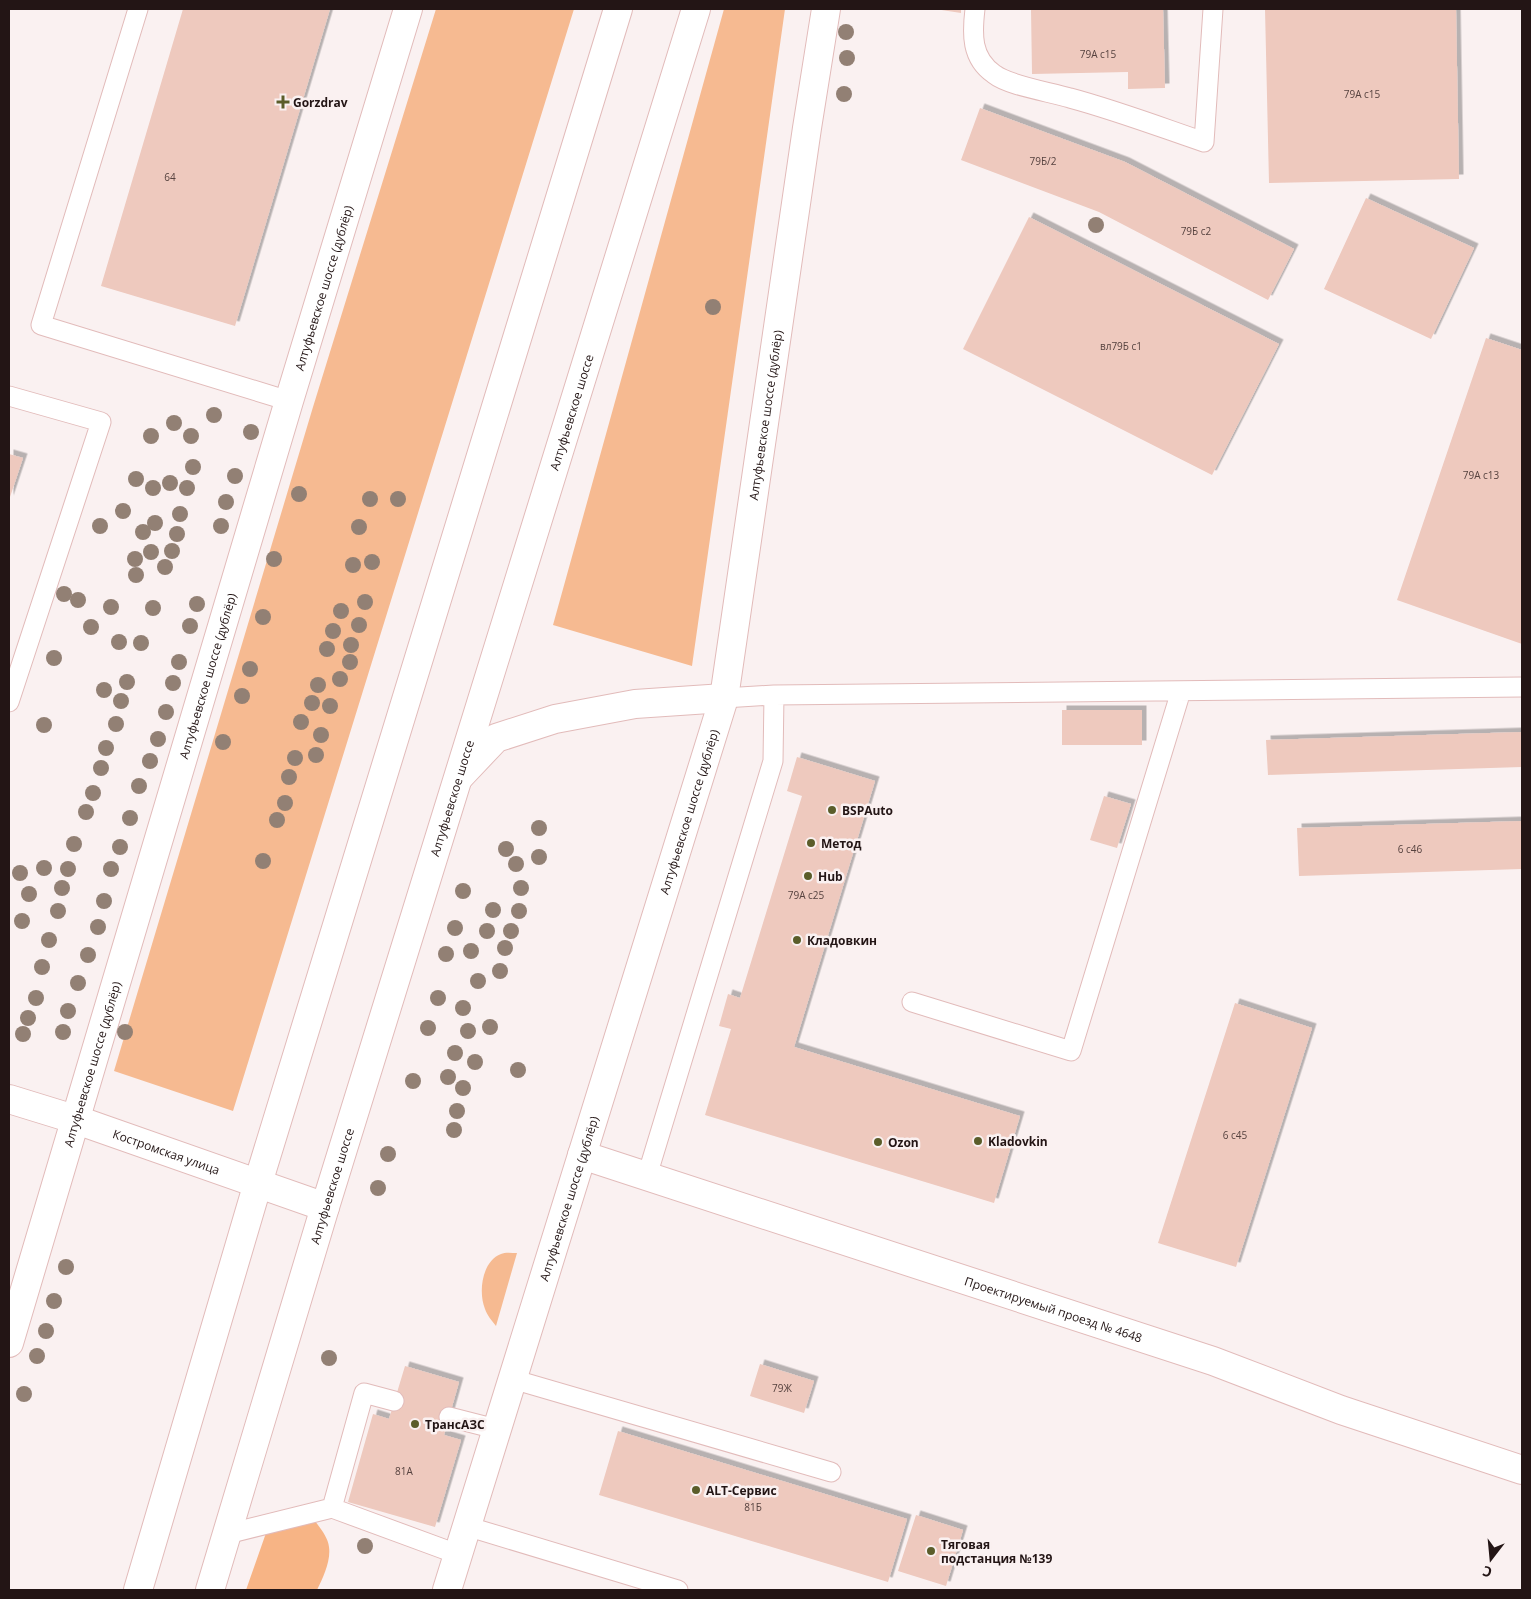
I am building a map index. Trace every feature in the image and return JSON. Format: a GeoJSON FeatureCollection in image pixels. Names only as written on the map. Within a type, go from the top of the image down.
{"type":"FeatureCollection","features":[{"type":"Feature","properties":{"kind":"main road","name":"Алтуфьевское шоссе (дублёр)"},"geometry":{"type":"LineString","coordinates":[[9,1343],[74,1119],[408,9]]}},
{"type":"Feature","properties":{"kind":"main road"},"geometry":{"type":"LineString","coordinates":[[138,1590],[258,1183],[618,9]]}},
{"type":"Feature","properties":{"kind":"main road","name":"Алтуфьевское шоссе"},"geometry":{"type":"LineString","coordinates":[[210,1590],[325,1207],[696,9]]}},
{"type":"Feature","properties":{"kind":"main road","name":"Алтуфьевское шоссе (дублёр)"},"geometry":{"type":"LineString","coordinates":[[446,1590],[724,698],[826,9]]}},
{"type":"Feature","properties":{"kind":"main road"},"geometry":{"type":"LineString","coordinates":[[460,776],[496,738],[555,719],[635,704],[724,698]]}},
{"type":"Feature","properties":{"kind":"main road","name":"Костромская улица"},"geometry":{"type":"LineString","coordinates":[[9,1099],[74,1119],[325,1207]]}},
{"type":"Feature","properties":{"kind":"main road","name":"Проектируемый проезд № 4648"},"geometry":{"type":"LineString","coordinates":[[582,1155],[1213,1361],[1341,1410],[1522,1470]]}},
{"type":"Feature","properties":{"kind":"lane"},"geometry":{"type":"LineString","coordinates":[[138,9],[41,325],[289,402]]}},
{"type":"Feature","properties":{"kind":"lane"},"geometry":{"type":"LineString","coordinates":[[975,9],[973,44],[980,58],[994,74],[1018,84],[1072,98],[1204,142],[1213,9]]}},
{"type":"Feature","properties":{"kind":"lane"},"geometry":{"type":"LineString","coordinates":[[9,396],[101,422],[9,702]]}},
{"type":"Feature","properties":{"kind":"lane"},"geometry":{"type":"LineString","coordinates":[[724,698],[774,695],[1522,687]]}},
{"type":"Feature","properties":{"kind":"lane"},"geometry":{"type":"LineString","coordinates":[[912,1002],[1072,1051],[1181,692]]}},
{"type":"Feature","properties":{"kind":"lane"},"geometry":{"type":"LineString","coordinates":[[647,1176],[774,761],[774,695]]}},
{"type":"Feature","properties":{"kind":"lane"},"geometry":{"type":"LineString","coordinates":[[512,1379],[831,1472]]}},
{"type":"Feature","properties":{"kind":"lane"},"geometry":{"type":"LineString","coordinates":[[332,1508],[364,1393],[394,1401]]}},
{"type":"Feature","properties":{"kind":"lane"},"geometry":{"type":"LineString","coordinates":[[449,1416],[496,1429]]}},
{"type":"Feature","properties":{"kind":"lane"},"geometry":{"type":"LineString","coordinates":[[227,1534],[332,1508],[457,1554]]}},
{"type":"Feature","properties":{"kind":"lane"},"geometry":{"type":"LineString","coordinates":[[466,1526],[678,1590]]}},
{"type":"Feature","properties":{"kind":"shaded area"},"geometry":{"type":"Polygon","coordinates":[[[436,9],[574,9],[233,1111],[114,1071],[313,407],[436,9]]]}},
{"type":"Feature","properties":{"kind":"shaded area"},"geometry":{"type":"Polygon","coordinates":[[[724,9],[785,9],[692,666],[553,625],[724,9]]]}},
{"type":"Feature","properties":{"kind":"shaded area"},"geometry":{"type":"Polygon","coordinates":[[[503,1253],[517,1253],[496,1326],[487,1313],[483,1302],[483,1278],[490,1263],[495,1258],[503,1253]]]}},
{"type":"Feature","properties":{"kind":"shaded area"},"geometry":{"type":"Polygon","coordinates":[[[311,1516],[324,1534],[329,1547],[328,1564],[317,1590],[246,1590],[266,1533],[311,1516]]]}},
{"type":"Feature","properties":{"kind":"building"},"geometry":{"type":"Polygon","coordinates":[[[183,9],[330,9],[235,326],[101,286],[183,9]]]}},
{"type":"Feature","properties":{"kind":"building"},"geometry":{"type":"Polygon","coordinates":[[[935,9],[961,9],[961,13],[935,9]]]}},
{"type":"Feature","properties":{"kind":"building"},"geometry":{"type":"Polygon","coordinates":[[[1031,9],[1163,9],[1165,88],[1128,89],[1128,72],[1032,74],[1031,9]]]}},
{"type":"Feature","properties":{"kind":"building"},"geometry":{"type":"Polygon","coordinates":[[[1265,9],[1456,9],[1459,179],[1269,183],[1265,9]]]}},
{"type":"Feature","properties":{"kind":"building"},"geometry":{"type":"Polygon","coordinates":[[[980,108],[1125,162],[1294,249],[1268,300],[1099,212],[961,160],[980,108]]]}},
{"type":"Feature","properties":{"kind":"building"},"geometry":{"type":"Polygon","coordinates":[[[1366,198],[1474,248],[1431,339],[1324,289],[1366,198]]]}},
{"type":"Feature","properties":{"kind":"building"},"geometry":{"type":"Polygon","coordinates":[[[1029,217],[1279,344],[1212,475],[963,349],[1029,217]]]}},
{"type":"Feature","properties":{"kind":"building"},"geometry":{"type":"Polygon","coordinates":[[[1486,338],[1522,350],[1522,644],[1397,600],[1486,338]]]}},
{"type":"Feature","properties":{"kind":"building"},"geometry":{"type":"Polygon","coordinates":[[[9,454],[23,458],[9,500],[9,454]]]}},
{"type":"Feature","properties":{"kind":"building"},"geometry":{"type":"Polygon","coordinates":[[[1062,710],[1142,710],[1142,745],[1062,745],[1062,710]]]}},
{"type":"Feature","properties":{"kind":"building"},"geometry":{"type":"Polygon","coordinates":[[[1522,732],[1522,767],[1268,775],[1266,740],[1522,732]]]}},
{"type":"Feature","properties":{"kind":"building"},"geometry":{"type":"Polygon","coordinates":[[[797,757],[875,781],[794,1047],[1020,1116],[994,1203],[705,1115],[731,1029],[719,1026],[728,994],[740,998],[802,796],[787,791],[797,757]]]}},
{"type":"Feature","properties":{"kind":"building"},"geometry":{"type":"Polygon","coordinates":[[[1104,796],[1131,804],[1117,848],[1090,840],[1104,796]]]}},
{"type":"Feature","properties":{"kind":"building"},"geometry":{"type":"Polygon","coordinates":[[[1522,821],[1522,869],[1299,876],[1297,828],[1522,821]]]}},
{"type":"Feature","properties":{"kind":"building"},"geometry":{"type":"Polygon","coordinates":[[[1235,1003],[1312,1028],[1236,1267],[1158,1243],[1235,1003]]]}},
{"type":"Feature","properties":{"kind":"building"},"geometry":{"type":"Polygon","coordinates":[[[760,1364],[814,1381],[804,1413],[750,1396],[760,1364]]]}},
{"type":"Feature","properties":{"kind":"building"},"geometry":{"type":"Polygon","coordinates":[[[405,1366],[459,1382],[444,1435],[461,1440],[435,1527],[348,1502],[373,1414],[389,1419],[405,1366]]]}},
{"type":"Feature","properties":{"kind":"building"},"geometry":{"type":"Polygon","coordinates":[[[618,1431],[907,1519],[888,1582],[599,1495],[618,1431]]]}},
{"type":"Feature","properties":{"kind":"building","name":"Тяговая подстанция №139"},"geometry":{"type":"Polygon","coordinates":[[[916,1515],[963,1530],[946,1586],[898,1571],[916,1515]]]}},
{"type":"Feature","properties":{"kind":"place","name":"Gorzdrav"},"geometry":{"type":"Point","coordinates":[283,102]}},
{"type":"Feature","properties":{"kind":"place","name":"BSPAuto"},"geometry":{"type":"Point","coordinates":[832,810]}},
{"type":"Feature","properties":{"kind":"place","name":"Метод"},"geometry":{"type":"Point","coordinates":[811,843]}},
{"type":"Feature","properties":{"kind":"place","name":"Hub"},"geometry":{"type":"Point","coordinates":[808,876]}},
{"type":"Feature","properties":{"kind":"place","name":"Кладовкин"},"geometry":{"type":"Point","coordinates":[797,940]}},
{"type":"Feature","properties":{"kind":"place","name":"Kladovkin"},"geometry":{"type":"Point","coordinates":[978,1141]}},
{"type":"Feature","properties":{"kind":"place","name":"Ozon"},"geometry":{"type":"Point","coordinates":[878,1142]}},
{"type":"Feature","properties":{"kind":"place","name":"ТрансАЗС"},"geometry":{"type":"Point","coordinates":[415,1424]}},
{"type":"Feature","properties":{"kind":"place","name":"ALT-Сервис"},"geometry":{"type":"Point","coordinates":[696,1490]}},
{"type":"Feature","properties":{"kind":"place","name":"Тяговая подстанция №139"},"geometry":{"type":"Point","coordinates":[931,1551]}}]}
